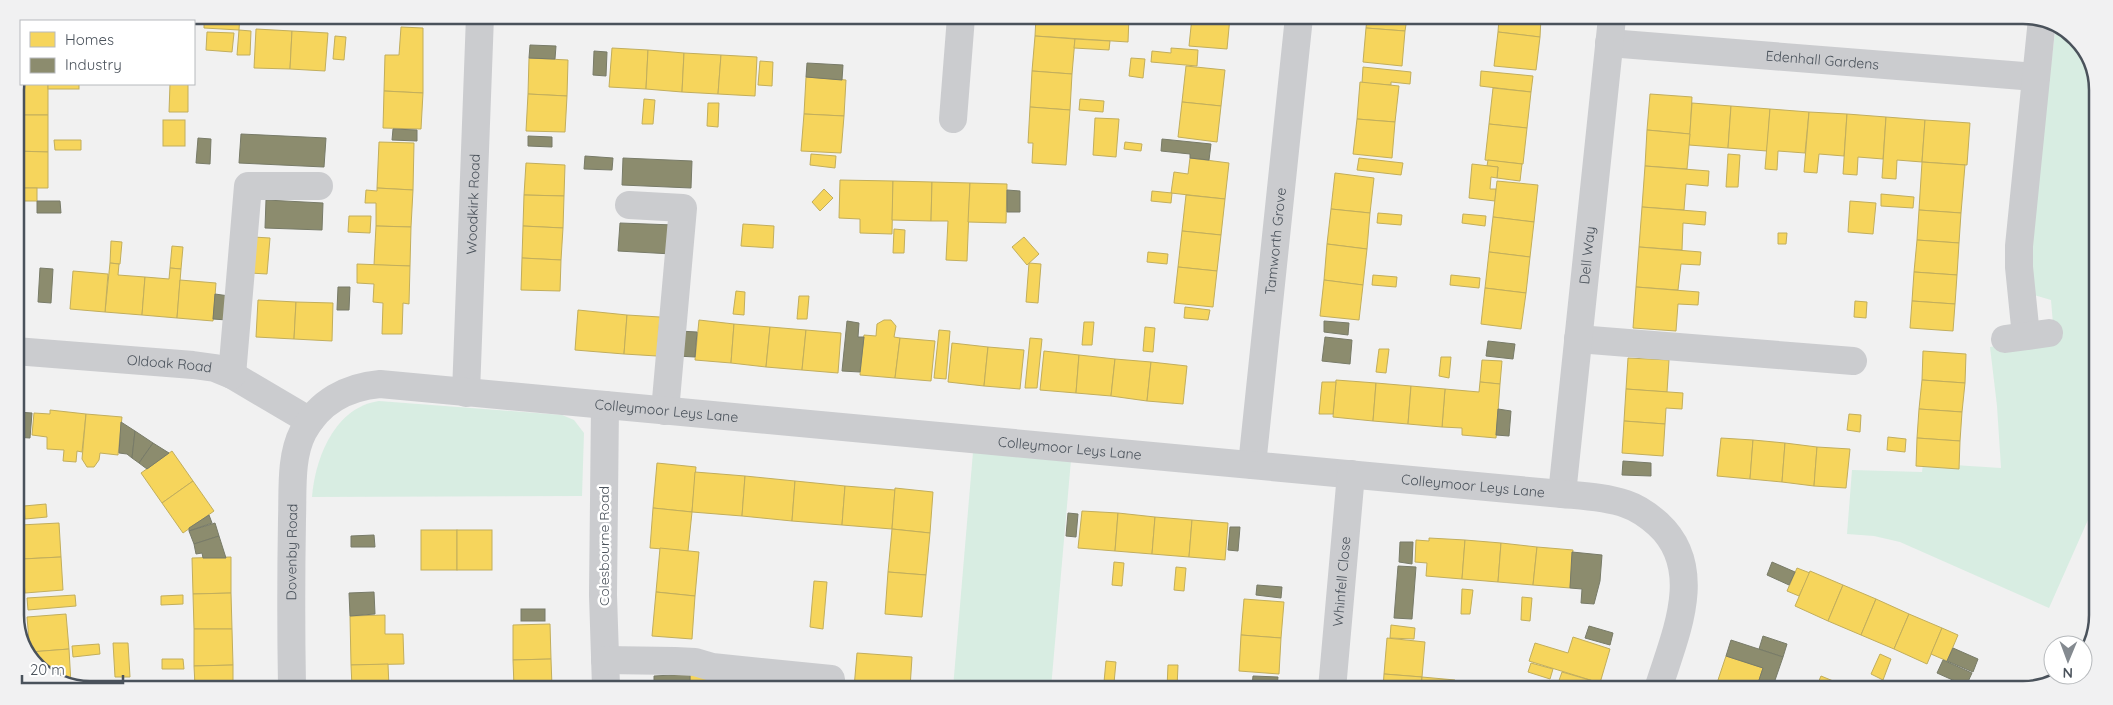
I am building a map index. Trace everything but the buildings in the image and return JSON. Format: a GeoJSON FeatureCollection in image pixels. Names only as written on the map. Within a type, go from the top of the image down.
{"type":"FeatureCollection","features":[{"type":"Feature","properties":{"kind":"street","name":"Woodkirk Road"},"geometry":{"type":"LineString","coordinates":[[466,393],[480,24]]}},
{"type":"Feature","properties":{"kind":"street"},"geometry":{"type":"LineString","coordinates":[[953,119],[960,24]]}},
{"type":"Feature","properties":{"kind":"street","name":"Tamworth Grove"},"geometry":{"type":"LineString","coordinates":[[1252,465],[1298,24]]}},
{"type":"Feature","properties":{"kind":"street"},"geometry":{"type":"LineString","coordinates":[[2027,336],[2019,267],[2041,26]]}},
{"type":"Feature","properties":{"kind":"street","name":"Edenhall Gardens"},"geometry":{"type":"LineString","coordinates":[[1611,30],[2036,77]]}},
{"type":"Feature","properties":{"kind":"street","name":"Dell Way"},"geometry":{"type":"LineString","coordinates":[[1562,494],[1611,30]]}},
{"type":"Feature","properties":{"kind":"street"},"geometry":{"type":"LineString","coordinates":[[232,376],[248,186],[319,186]]}},
{"type":"Feature","properties":{"kind":"street"},"geometry":{"type":"LineString","coordinates":[[629,205],[683,208],[664,411]]}},
{"type":"Feature","properties":{"kind":"street"},"geometry":{"type":"LineString","coordinates":[[1578,339],[1853,361]]}},
{"type":"Feature","properties":{"kind":"street","name":"Oldoak Road"},"geometry":{"type":"LineString","coordinates":[[24,352],[214,368],[232,376],[310,421]]}},
{"type":"Feature","properties":{"kind":"street","name":"Colleymoor Leys Lane"},"geometry":{"type":"LineString","coordinates":[[310,421],[328,402],[338,395],[364,386],[380,384],[1562,494],[1626,504],[1642,511],[1666,532],[1674,544],[1682,565],[1685,588],[1678,626],[1661,681]]}},
{"type":"Feature","properties":{"kind":"street","name":"Colesbourne Road"},"geometry":{"type":"LineString","coordinates":[[605,405],[603,506],[606,681]]}},
{"type":"Feature","properties":{"kind":"street","name":"Dovenby Road"},"geometry":{"type":"LineString","coordinates":[[292,681],[290,609],[294,475],[297,451],[302,434],[310,421]]}},
{"type":"Feature","properties":{"kind":"street","name":"Whinfell Close"},"geometry":{"type":"LineString","coordinates":[[1333,681],[1351,474]]}},
{"type":"Feature","properties":{"kind":"street"},"geometry":{"type":"LineString","coordinates":[[605,660],[695,662],[712,667],[831,679]]}},
{"type":"Feature","properties":{"kind":"green space"},"geometry":{"type":"Polygon","coordinates":[[[2055,32],[2076,49],[2086,68],[2089,85],[2089,518],[2049,608],[1900,542],[1874,536],[1847,534],[1852,470],[1922,472],[1923,463],[2001,468],[1997,406],[1990,347],[2054,336],[2051,300],[2034,295],[2030,246],[2034,195],[2055,32]]]}},
{"type":"Feature","properties":{"kind":"green space"},"geometry":{"type":"Polygon","coordinates":[[[379,401],[562,415],[574,420],[584,433],[582,496],[312,497],[314,482],[323,451],[339,424],[350,413],[364,405],[379,401]]]}},
{"type":"Feature","properties":{"kind":"green space"},"geometry":{"type":"Polygon","coordinates":[[[973,452],[1071,460],[1052,681],[954,681],[973,452]]]}}]}
